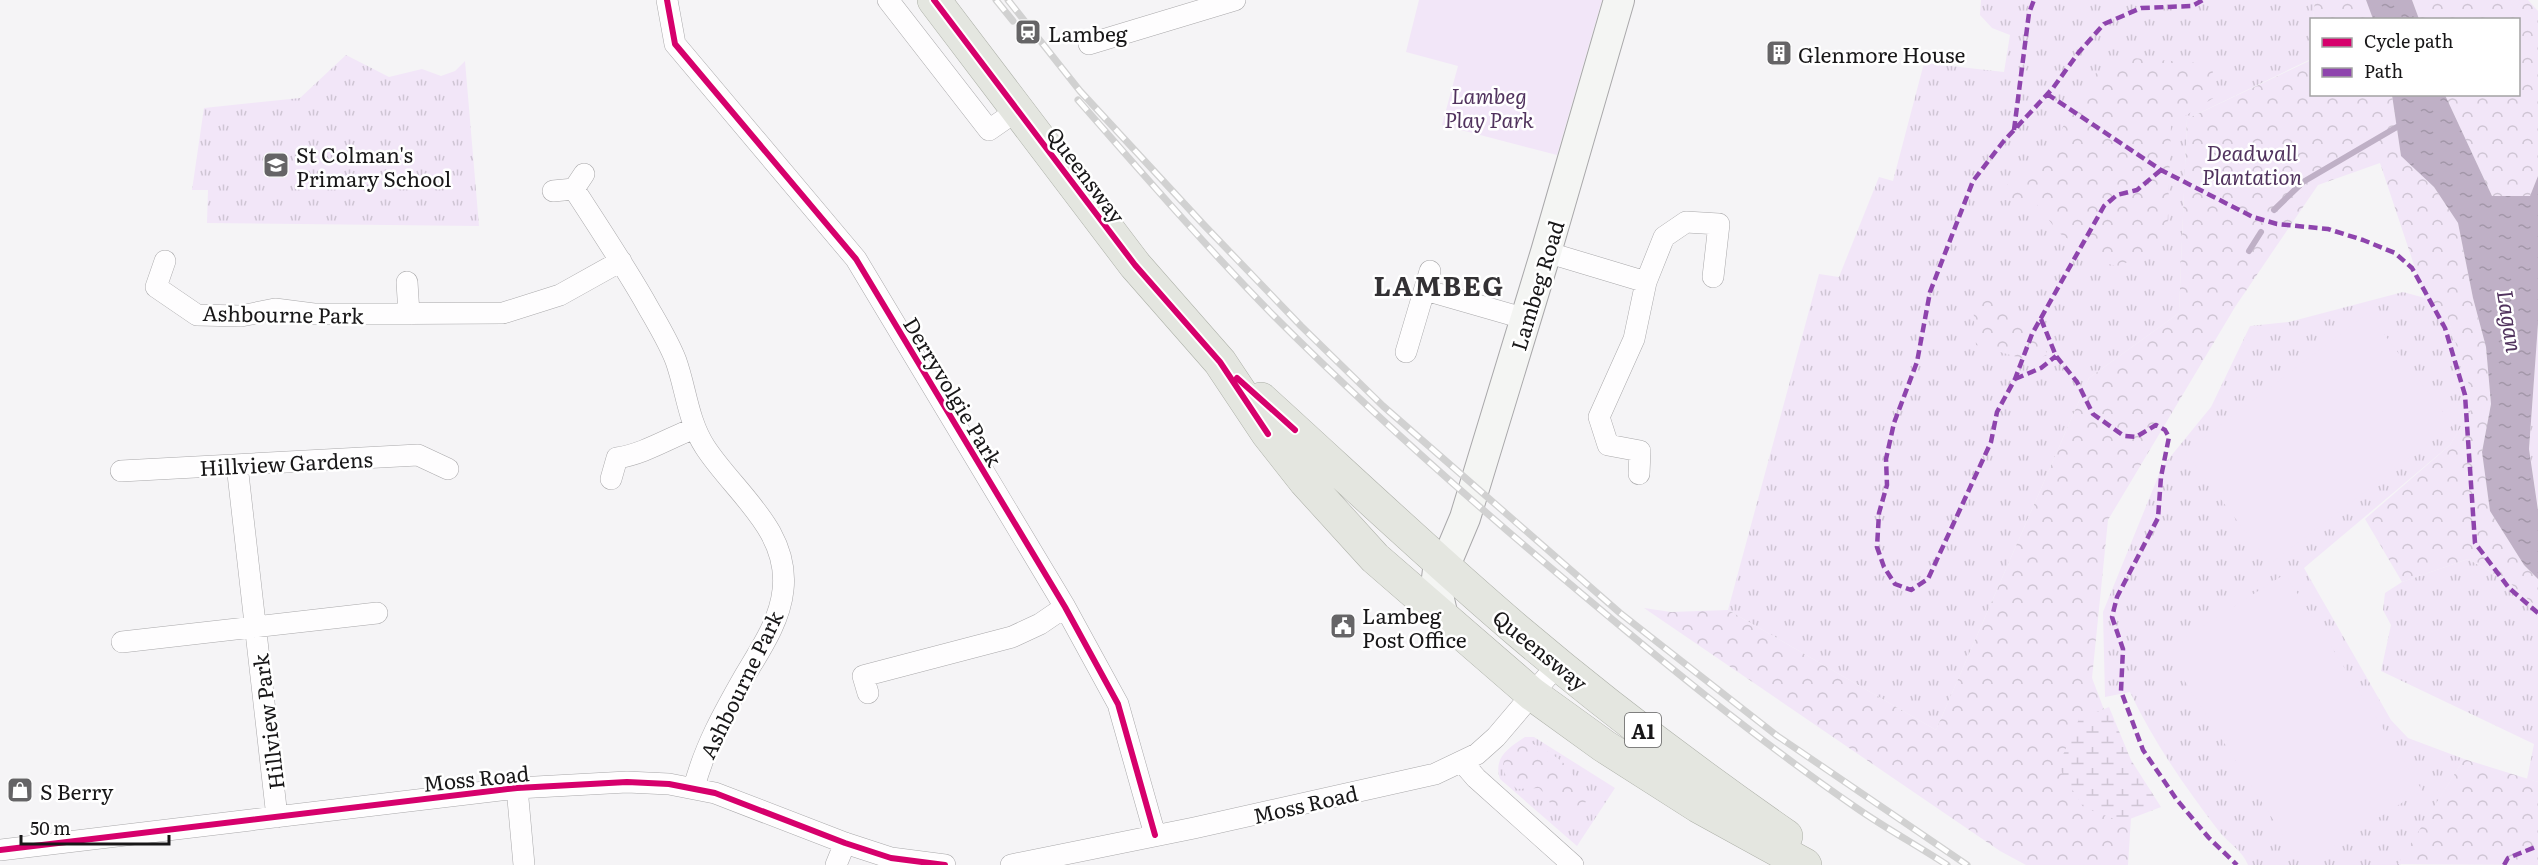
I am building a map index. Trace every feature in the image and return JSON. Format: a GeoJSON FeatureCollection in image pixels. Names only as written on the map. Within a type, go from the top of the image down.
{"type":"FeatureCollection","features":[{"type":"Feature","properties":{"kind":"highway","name":"Queensway"},"geometry":{"type":"LineString","coordinates":[[934,0],[1136,265],[1220,362],[1440,567],[1558,664],[1677,756],[1827,865]]}},
{"type":"Feature","properties":{"kind":"highway","name":"Queensway"},"geometry":{"type":"LineString","coordinates":[[1220,362],[1268,434],[1305,481],[1375,558],[1532,694],[1604,746],[1698,806],[1805,865]]}},
{"type":"Feature","properties":{"kind":"main road","name":"Lambeg Road"},"geometry":{"type":"LineString","coordinates":[[1440,567],[1449,556],[1465,518],[1546,252],[1618,0]]}},
{"type":"Feature","properties":{"kind":"main road"},"geometry":{"type":"LineString","coordinates":[[1396,576],[1440,567],[1436,586],[1443,616]]}},
{"type":"Feature","properties":{"kind":"street","name":"Derryvolgie Park"},"geometry":{"type":"LineString","coordinates":[[667,0],[675,44],[856,258],[1065,607],[1118,704],[1155,835]]}},
{"type":"Feature","properties":{"kind":"street"},"geometry":{"type":"LineString","coordinates":[[888,0],[989,130],[1018,110]]}},
{"type":"Feature","properties":{"kind":"street"},"geometry":{"type":"LineString","coordinates":[[1089,44],[1235,0]]}},
{"type":"Feature","properties":{"kind":"street","name":"Ashbourne Park"},"geometry":{"type":"LineString","coordinates":[[570,185],[621,261],[676,360],[695,428],[704,446],[771,531],[781,554],[783,590],[768,636],[703,756],[694,788]]}},
{"type":"Feature","properties":{"kind":"street"},"geometry":{"type":"LineString","coordinates":[[1639,474],[1640,451],[1608,445],[1599,417],[1634,339],[1646,282],[1664,237],[1686,222],[1719,224],[1713,277]]}},
{"type":"Feature","properties":{"kind":"street"},"geometry":{"type":"LineString","coordinates":[[1546,252],[1646,282]]}},
{"type":"Feature","properties":{"kind":"street","name":"Ashbourne Park"},"geometry":{"type":"LineString","coordinates":[[165,261],[156,287],[197,315],[241,316],[275,309],[314,314],[503,313],[560,295],[621,261]]}},
{"type":"Feature","properties":{"kind":"street"},"geometry":{"type":"LineString","coordinates":[[1406,352],[1428,281],[1526,319]]}},
{"type":"Feature","properties":{"kind":"street"},"geometry":{"type":"LineString","coordinates":[[407,282],[409,314]]}},
{"type":"Feature","properties":{"kind":"street"},"geometry":{"type":"LineString","coordinates":[[611,479],[617,458],[637,455],[652,445],[695,428]]}},
{"type":"Feature","properties":{"kind":"street","name":"Hillview Gardens"},"geometry":{"type":"LineString","coordinates":[[121,471],[418,455],[448,469]]}},
{"type":"Feature","properties":{"kind":"street","name":"Hillview Park"},"geometry":{"type":"LineString","coordinates":[[237,465],[277,817]]}},
{"type":"Feature","properties":{"kind":"street"},"geometry":{"type":"LineString","coordinates":[[868,693],[864,676],[1012,637],[1040,624],[1065,607]]}},
{"type":"Feature","properties":{"kind":"street","name":"Hillview Park"},"geometry":{"type":"LineString","coordinates":[[122,642],[377,613]]}},
{"type":"Feature","properties":{"kind":"street","name":"Moss Road"},"geometry":{"type":"LineString","coordinates":[[1011,865],[1435,774],[1464,763],[1477,754],[1496,737],[1558,664]]}},
{"type":"Feature","properties":{"kind":"street"},"geometry":{"type":"LineString","coordinates":[[1464,763],[1476,778],[1573,865]]}},
{"type":"Feature","properties":{"kind":"street","name":"Moss Road"},"geometry":{"type":"LineString","coordinates":[[0,850],[517,788],[627,782],[694,788],[738,801],[845,843],[891,858],[945,865]]}},
{"type":"Feature","properties":{"kind":"street"},"geometry":{"type":"LineString","coordinates":[[517,788],[524,865]]}},
{"type":"Feature","properties":{"kind":"street"},"geometry":{"type":"LineString","coordinates":[[836,865],[845,843]]}},
{"type":"Feature","properties":{"kind":"green space","name":"Lambeg Play Park"},"geometry":{"type":"Polygon","coordinates":[[[1419,0],[1602,0],[1557,155],[1442,125],[1458,66],[1406,52],[1419,0]]]}},
{"type":"Feature","properties":{"kind":"green space"},"geometry":{"type":"Polygon","coordinates":[[[1981,0],[2315,0],[2313,18],[2310,18],[2309,60],[2187,119],[2179,313],[2089,378],[1936,730],[1728,610],[1819,274],[1839,277],[1879,177],[1893,181],[1924,63],[2004,72],[2010,35],[1992,28],[1980,15],[1981,0]]]}},
{"type":"Feature","properties":{"kind":"green space"},"geometry":{"type":"Polygon","coordinates":[[[2315,0],[2366,0],[2373,18],[2313,18],[2315,0]]]}},
{"type":"Feature","properties":{"kind":"green space"},"geometry":{"type":"Polygon","coordinates":[[[2412,0],[2528,0],[2538,11],[2538,176],[2530,196],[2492,196],[2445,96],[2520,96],[2520,18],[2419,18],[2412,0]]]}},
{"type":"Feature","properties":{"kind":"green space","name":"Deadwall Plantation"},"geometry":{"type":"Polygon","coordinates":[[[2310,48],[2310,96],[2392,96],[2401,156],[2434,187],[2458,223],[2473,298],[2486,347],[2491,404],[2482,452],[2490,511],[2524,565],[2538,579],[2538,608],[2510,583],[2468,559],[2402,582],[2365,519],[2450,445],[2475,403],[2447,316],[2425,298],[2380,163],[2318,185],[2235,307],[2108,520],[2092,678],[2133,786],[2128,865],[2026,865],[2000,851],[1644,608],[1671,612],[1728,610],[1936,730],[2089,378],[2179,313],[2187,119],[2309,61],[2310,48]]]}},
{"type":"Feature","properties":{"kind":"green space"},"geometry":{"type":"Polygon","coordinates":[[[346,55],[389,77],[422,69],[441,76],[455,71],[465,61],[479,226],[207,223],[208,190],[192,190],[204,108],[300,98],[346,55]]]}},
{"type":"Feature","properties":{"kind":"green space"},"geometry":{"type":"Polygon","coordinates":[[[2132,58],[2212,64],[2215,97],[2171,125],[2167,241],[2118,267],[2103,262],[2059,233],[2035,202],[2004,200],[1996,191],[2039,167],[2096,73],[2132,58]]]}},
{"type":"Feature","properties":{"kind":"green space"},"geometry":{"type":"Polygon","coordinates":[[[2403,292],[2425,298],[2447,316],[2476,403],[2450,445],[2304,568],[2391,720],[2408,738],[2464,759],[2399,864],[2401,865],[2248,865],[2242,855],[2218,830],[2182,780],[2159,746],[2130,692],[2105,697],[2103,612],[2162,467],[2211,407],[2250,326],[2289,322],[2403,292]]]}},
{"type":"Feature","properties":{"kind":"green space"},"geometry":{"type":"Polygon","coordinates":[[[1994,299],[2041,334],[2047,355],[2031,361],[1976,345],[1973,304],[1994,299]]]}},
{"type":"Feature","properties":{"kind":"green space"},"geometry":{"type":"Polygon","coordinates":[[[2368,313],[2453,425],[2270,564],[2185,452],[2368,313]]]}},
{"type":"Feature","properties":{"kind":"green space"},"geometry":{"type":"Polygon","coordinates":[[[2538,324],[2538,508],[2529,449],[2538,324]]]}},
{"type":"Feature","properties":{"kind":"green space"},"geometry":{"type":"Polygon","coordinates":[[[2468,559],[2510,583],[2538,608],[2538,782],[2527,779],[2534,744],[2381,671],[2391,625],[2383,610],[2385,593],[2402,582],[2468,559]]]}},
{"type":"Feature","properties":{"kind":"green space"},"geometry":{"type":"Polygon","coordinates":[[[2285,574],[2422,790],[2304,865],[2165,650],[2285,574]]]}},
{"type":"Feature","properties":{"kind":"green space"},"geometry":{"type":"Polygon","coordinates":[[[2109,707],[2131,760],[2161,807],[2122,822],[2083,807],[2058,766],[2079,719],[2109,707]]]}},
{"type":"Feature","properties":{"kind":"green space"},"geometry":{"type":"Polygon","coordinates":[[[1525,737],[1534,737],[1615,788],[1577,846],[1500,779],[1498,772],[1500,759],[1513,745],[1525,737]]]}},
{"type":"Feature","properties":{"kind":"green space"},"geometry":{"type":"Polygon","coordinates":[[[1529,742],[1559,759],[1565,765],[1576,780],[1586,802],[1564,812],[1552,808],[1547,796],[1539,788],[1517,789],[1510,782],[1503,767],[1504,761],[1512,750],[1529,742]]]}},
{"type":"Feature","properties":{"kind":"green space"},"geometry":{"type":"Polygon","coordinates":[[[2464,759],[2538,782],[2538,865],[2398,864],[2464,759]]]}},
{"type":"Feature","properties":{"kind":"water"},"geometry":{"type":"Polygon","coordinates":[[[2366,0],[2412,0],[2419,18],[2373,18],[2366,0]]]}},
{"type":"Feature","properties":{"kind":"water","name":"Lagan"},"geometry":{"type":"Polygon","coordinates":[[[2392,96],[2445,96],[2492,196],[2530,196],[2538,176],[2538,324],[2529,449],[2538,510],[2538,579],[2524,565],[2490,511],[2482,452],[2491,404],[2486,347],[2473,298],[2458,223],[2434,187],[2401,156],[2392,96]]]}},
{"type":"Feature","properties":{"kind":"waterway"},"geometry":{"type":"LineString","coordinates":[[2274,210],[2303,182],[2402,124]]}},
{"type":"Feature","properties":{"kind":"waterway"},"geometry":{"type":"LineString","coordinates":[[2249,251],[2261,232]]}},
{"type":"Feature","properties":{"kind":"railway"},"geometry":{"type":"LineString","coordinates":[[996,0],[1013,21]]}},
{"type":"Feature","properties":{"kind":"railway"},"geometry":{"type":"LineString","coordinates":[[1008,0],[1080,91],[1301,326],[1383,406],[1620,613],[1776,735],[1967,865]]}},
{"type":"Feature","properties":{"kind":"railway"},"geometry":{"type":"LineString","coordinates":[[1078,100],[1199,237],[1274,316],[1344,384],[1453,483],[1600,609],[1745,727],[1858,809],[1947,865]]}},
{"type":"Feature","properties":{"kind":"marked path"},"geometry":{"type":"LineString","coordinates":[[2014,130],[2029,13],[2034,0]]}},
{"type":"Feature","properties":{"kind":"marked path"},"geometry":{"type":"LineString","coordinates":[[2161,170],[2137,190],[2117,195],[2104,206],[2032,334],[2015,379],[1997,412],[1991,442],[1928,579],[1911,590],[1895,584],[1884,567],[1877,547],[1879,513],[1887,485],[1886,459],[1894,423],[1917,362],[1930,292],[1973,181],[2003,142],[2053,88],[2079,52],[2104,24],[2141,8],[2192,6],[2203,0]]}},
{"type":"Feature","properties":{"kind":"marked path"},"geometry":{"type":"LineString","coordinates":[[2047,94],[2161,170],[2253,217],[2277,224],[2328,229],[2363,240],[2395,253],[2412,268],[2445,328],[2465,395],[2475,543],[2509,588],[2538,613]]}},
{"type":"Feature","properties":{"kind":"marked path"},"geometry":{"type":"LineString","coordinates":[[2041,319],[2056,356],[2077,382],[2093,414],[2124,436],[2136,437],[2156,425],[2165,430],[2169,437],[2161,477],[2158,518],[2117,597],[2112,617],[2123,649],[2121,691],[2143,750],[2177,800],[2209,838],[2237,865]]}},
{"type":"Feature","properties":{"kind":"marked path"},"geometry":{"type":"LineString","coordinates":[[2015,379],[2041,368],[2056,356]]}},
{"type":"Feature","properties":{"kind":"marked path"},"geometry":{"type":"LineString","coordinates":[[2504,865],[2508,858],[2538,846]]}},
{"type":"Feature","properties":{"kind":"cycle path"},"geometry":{"type":"LineString","coordinates":[[667,0],[675,44],[856,259],[1065,607],[1118,704],[1155,835]]}},
{"type":"Feature","properties":{"kind":"cycle path"},"geometry":{"type":"LineString","coordinates":[[934,0],[1135,265],[1220,362],[1268,434]]}},
{"type":"Feature","properties":{"kind":"cycle path"},"geometry":{"type":"LineString","coordinates":[[1237,378],[1295,430]]}},
{"type":"Feature","properties":{"kind":"cycle path"},"geometry":{"type":"LineString","coordinates":[[0,850],[517,788],[627,782],[669,784],[715,793],[845,843],[891,858],[945,865]]}},
{"type":"Feature","properties":{"kind":"place","name":"Lambeg"},"geometry":{"type":"Point","coordinates":[1028,32]}},
{"type":"Feature","properties":{"kind":"place","name":"Glenmore House"},"geometry":{"type":"Point","coordinates":[1779,53]}},
{"type":"Feature","properties":{"kind":"place","name":"St Colman's Primary School"},"geometry":{"type":"Point","coordinates":[276,165]}},
{"type":"Feature","properties":{"kind":"place","name":"Lambeg Post Office"},"geometry":{"type":"Point","coordinates":[1343,626]}},
{"type":"Feature","properties":{"kind":"place","name":"S Berry"},"geometry":{"type":"Point","coordinates":[20,790]}},
{"type":"Feature","properties":{"kind":"district","name":"LAMBEG"},"geometry":{"type":"Point","coordinates":[1439,284]}}]}
